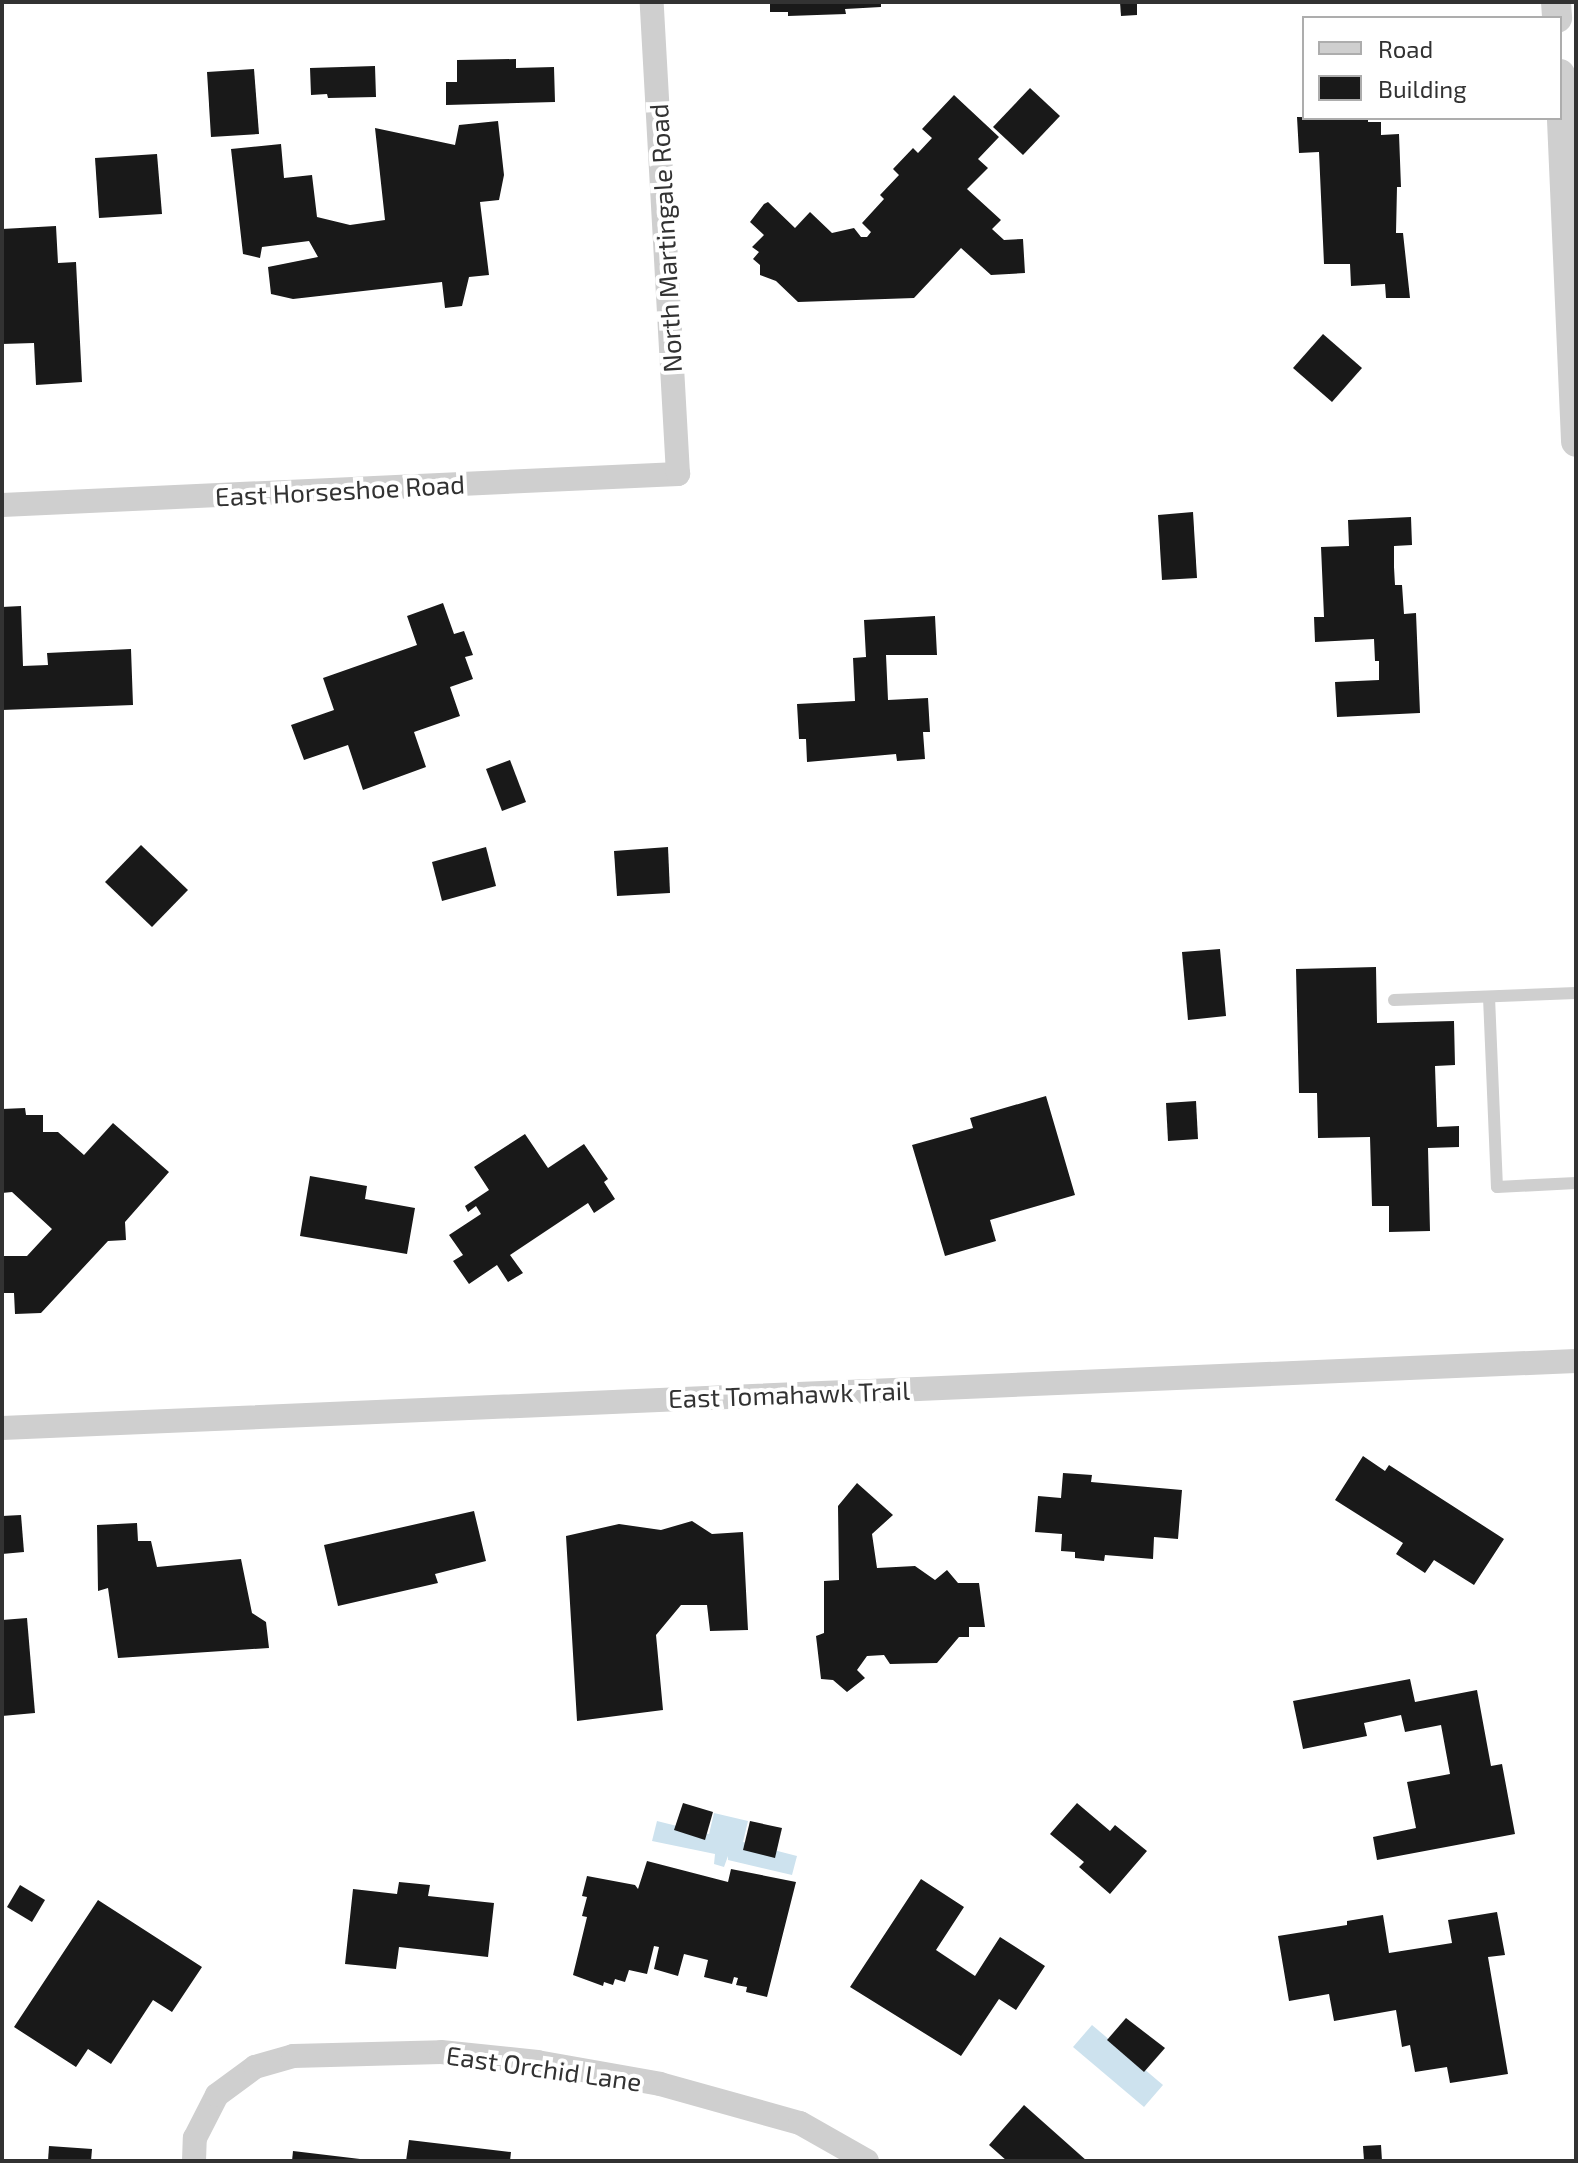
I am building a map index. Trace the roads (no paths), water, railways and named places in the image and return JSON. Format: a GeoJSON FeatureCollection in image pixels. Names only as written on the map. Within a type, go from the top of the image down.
{"type":"FeatureCollection","features":[{"type":"Feature","properties":{"kind":"street","name":"North Martingale Road"},"geometry":{"type":"LineString","coordinates":[[652,2],[678,474]]}},
{"type":"Feature","properties":{"kind":"street"},"geometry":{"type":"LineString","coordinates":[[1566,91],[1576,442]]}},
{"type":"Feature","properties":{"kind":"street","name":"East Horseshoe Road"},"geometry":{"type":"LineString","coordinates":[[2,505],[678,474]]}},
{"type":"Feature","properties":{"kind":"street","name":"East Tomahawk Trail"},"geometry":{"type":"LineString","coordinates":[[2,1428],[1576,1361]]}},
{"type":"Feature","properties":{"kind":"street","name":"East Orchid Lane"},"geometry":{"type":"LineString","coordinates":[[194,2161],[195,2138],[217,2095],[255,2067],[293,2056],[441,2052],[674,2087],[800,2123],[867,2161]]}},
{"type":"Feature","properties":{"kind":"lane"},"geometry":{"type":"LineString","coordinates":[[1394,1000],[1576,993]]}},
{"type":"Feature","properties":{"kind":"lane"},"geometry":{"type":"LineString","coordinates":[[1489,997],[1497,1187],[1576,1183]]}},
{"type":"Feature","properties":{"kind":"water"},"geometry":{"type":"Polygon","coordinates":[[[714,1813],[748,1821],[743,1842],[797,1856],[792,1875],[728,1860],[728,1856],[724,1867],[714,1864],[715,1854],[652,1841],[657,1821],[709,1834],[714,1813]]]}},
{"type":"Feature","properties":{"kind":"water"},"geometry":{"type":"Polygon","coordinates":[[[1092,2025],[1163,2085],[1144,2107],[1073,2047],[1092,2025]]]}}]}
